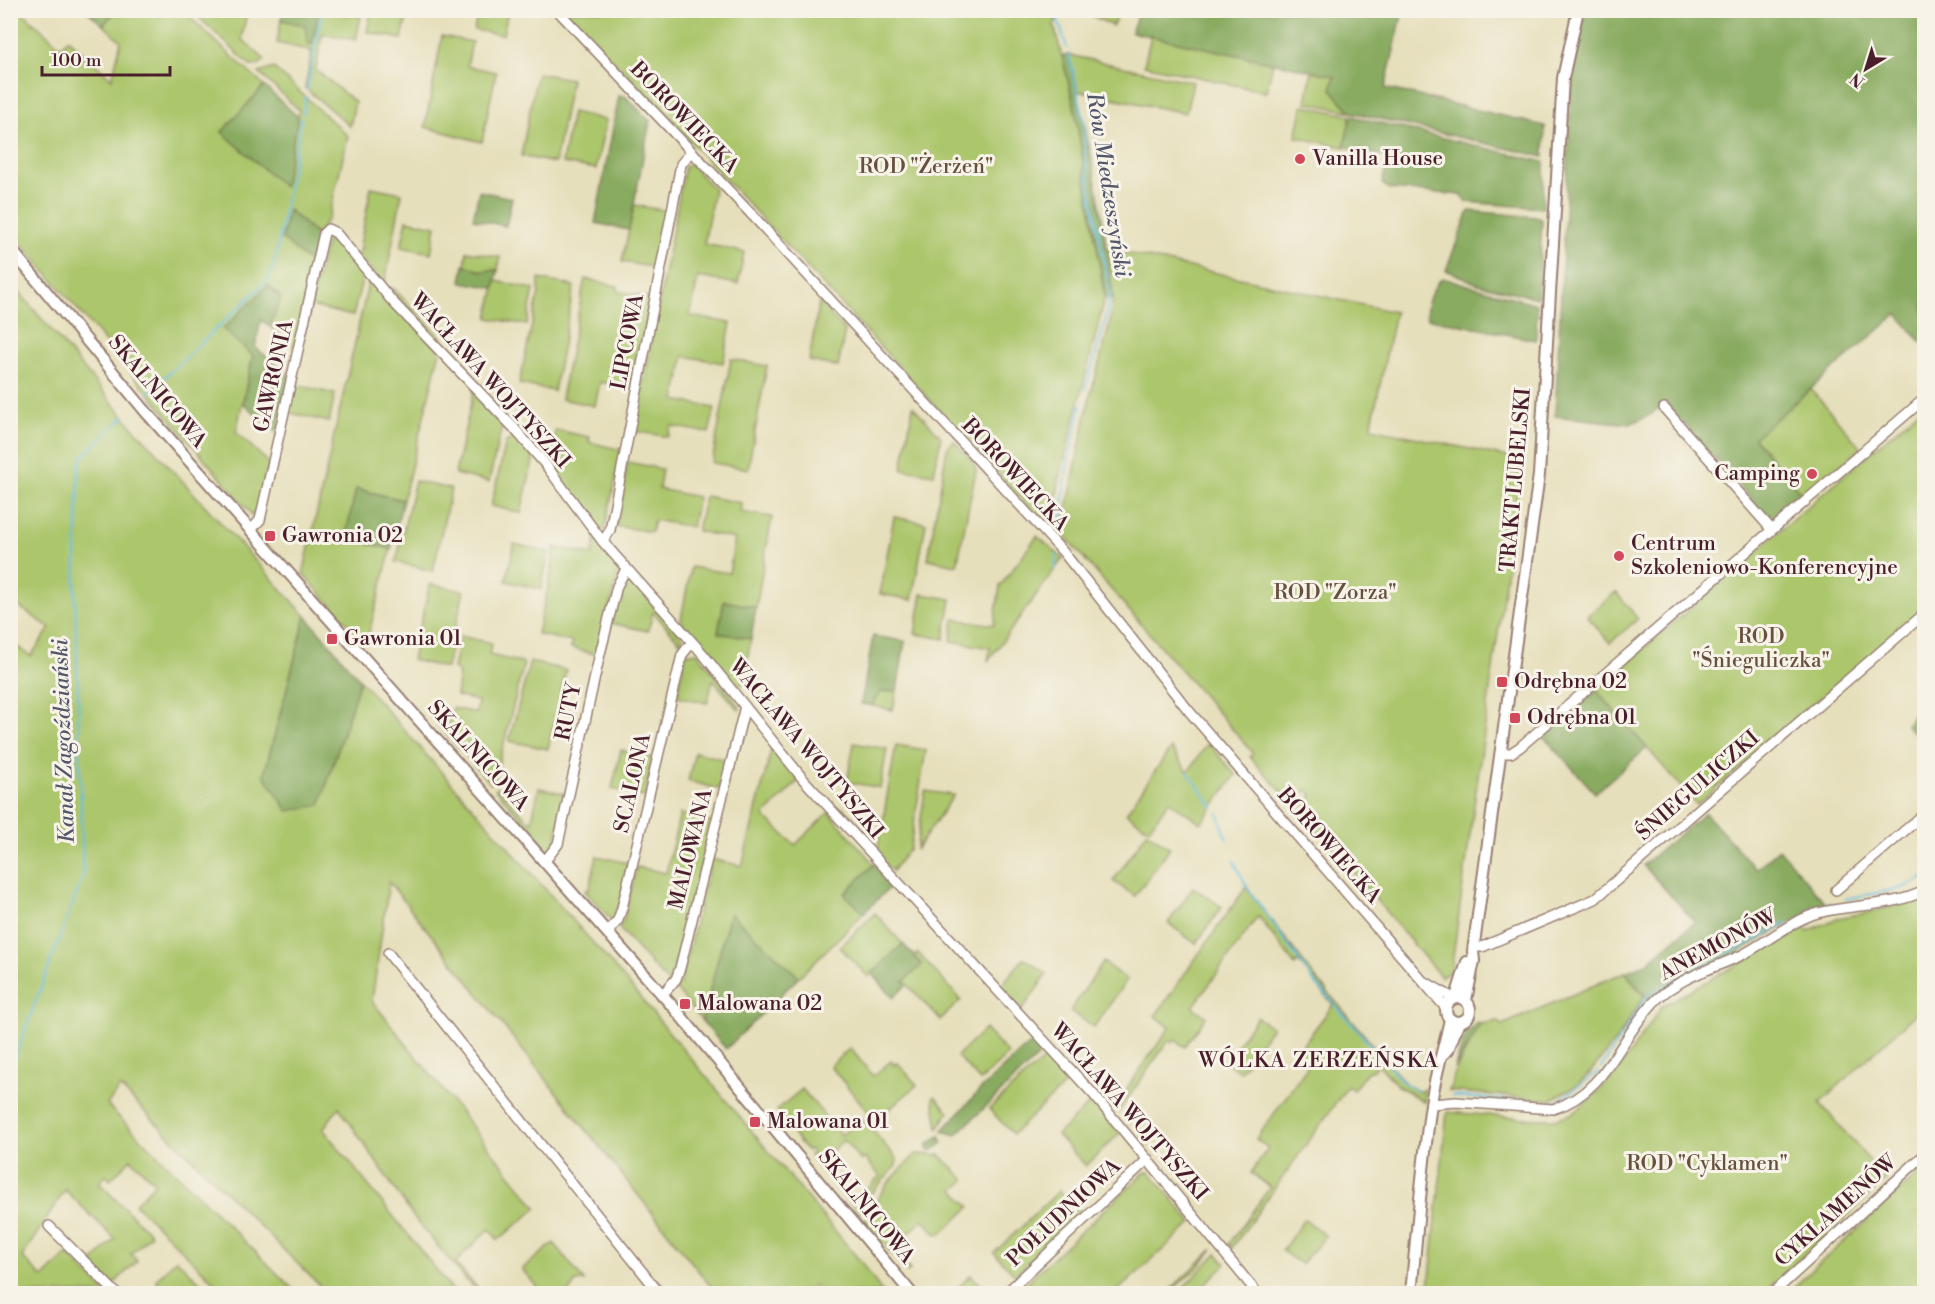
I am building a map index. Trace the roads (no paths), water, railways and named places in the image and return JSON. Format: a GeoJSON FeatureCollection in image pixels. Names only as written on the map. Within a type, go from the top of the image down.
{"type":"FeatureCollection","features":[{"type":"Feature","properties":{"kind":"street","name":"BOROWIECKA"},"geometry":{"type":"LineString","coordinates":[[557,10],[692,152],[1064,554],[1189,711],[1404,962],[1425,982],[1451,1016]]}},
{"type":"Feature","properties":{"kind":"street","name":"TRAKT LUBELSKI"},"geometry":{"type":"LineString","coordinates":[[1458,998],[1473,949],[1538,493],[1563,78],[1578,10]]}},
{"type":"Feature","properties":{"kind":"street","name":"LIPCOWA"},"geometry":{"type":"LineString","coordinates":[[603,542],[610,530],[681,164],[692,152]]}},
{"type":"Feature","properties":{"kind":"street","name":"WACŁAWA WOJTYSZKI"},"geometry":{"type":"LineString","coordinates":[[328,229],[336,233],[405,315],[442,350],[513,427],[545,464],[603,542],[692,642],[803,779],[997,987],[1148,1159],[1258,1293]]}},
{"type":"Feature","properties":{"kind":"street","name":"GAWRONIA"},"geometry":{"type":"LineString","coordinates":[[251,530],[260,520],[324,234],[328,229]]}},
{"type":"Feature","properties":{"kind":"street","name":"SKALNICOWA"},"geometry":{"type":"LineString","coordinates":[[10,248],[141,406],[663,994],[912,1293]]}},
{"type":"Feature","properties":{"kind":"street"},"geometry":{"type":"LineString","coordinates":[[1501,753],[1511,753],[1520,747],[1924,399]]}},
{"type":"Feature","properties":{"kind":"street"},"geometry":{"type":"LineString","coordinates":[[1664,408],[1772,530]]}},
{"type":"Feature","properties":{"kind":"street","name":"RUTY"},"geometry":{"type":"LineString","coordinates":[[545,861],[558,844],[617,586],[626,569]]}},
{"type":"Feature","properties":{"kind":"street","name":"ŚNIEGULICZKI"},"geometry":{"type":"LineString","coordinates":[[1473,949],[1503,939],[1595,899],[1924,614]]}},
{"type":"Feature","properties":{"kind":"street","name":"SCALONA"},"geometry":{"type":"LineString","coordinates":[[608,932],[618,920],[622,908],[682,655],[692,642]]}},
{"type":"Feature","properties":{"kind":"street","name":"MALOWANA"},"geometry":{"type":"LineString","coordinates":[[663,994],[676,979],[680,968],[745,706]]}},
{"type":"Feature","properties":{"kind":"street"},"geometry":{"type":"LineString","coordinates":[[1836,890],[1924,814]]}},
{"type":"Feature","properties":{"kind":"street","name":"ANEMONÓW"},"geometry":{"type":"LineString","coordinates":[[1431,1104],[1456,1102],[1553,1109],[1564,1106],[1590,1089],[1653,1004],[1671,989],[1744,954],[1784,929],[1816,914],[1892,900],[1924,891]]}},
{"type":"Feature","properties":{"kind":"street"},"geometry":{"type":"LineString","coordinates":[[388,953],[660,1293]]}},
{"type":"Feature","properties":{"kind":"street","name":"BOROWIECKA"},"geometry":{"type":"LineString","coordinates":[[1425,982],[1458,998]]}},
{"type":"Feature","properties":{"kind":"street"},"geometry":{"type":"LineString","coordinates":[[1411,1293],[1431,1104],[1443,1054],[1448,1050],[1451,1016],[1458,998],[1470,1012],[1466,1020],[1451,1016]]}},
{"type":"Feature","properties":{"kind":"street","name":"CYKLAMENÓW"},"geometry":{"type":"LineString","coordinates":[[1772,1293],[1924,1155]]}},
{"type":"Feature","properties":{"kind":"street","name":"POŁUDNIOWA"},"geometry":{"type":"LineString","coordinates":[[1005,1293],[1148,1159]]}},
{"type":"Feature","properties":{"kind":"street"},"geometry":{"type":"LineString","coordinates":[[49,1226],[117,1293]]}},
{"type":"Feature","properties":{"kind":"waterway","name":"Kanał Zagoździański"},"geometry":{"type":"LineString","coordinates":[[307,90],[322,10]]}},
{"type":"Feature","properties":{"kind":"waterway","name":"Rów Miedzeszyński"},"geometry":{"type":"LineString","coordinates":[[1060,10],[1058,21],[1067,48]]}},
{"type":"Feature","properties":{"kind":"waterway","name":"Rów Miedzeszyński"},"geometry":{"type":"LineString","coordinates":[[1069,54],[1084,121],[1086,167],[1110,293],[1105,323],[1085,390]]}},
{"type":"Feature","properties":{"kind":"waterway","name":"Kanał Zagoździański"},"geometry":{"type":"LineString","coordinates":[[303,114],[306,97]]}},
{"type":"Feature","properties":{"kind":"waterway","name":"Kanał Zagoździański"},"geometry":{"type":"LineString","coordinates":[[147,394],[268,280],[275,261],[301,119]]}},
{"type":"Feature","properties":{"kind":"waterway","name":"Rów Miedzeszyński"},"geometry":{"type":"LineString","coordinates":[[1060,533],[1066,472],[1081,404]]}},
{"type":"Feature","properties":{"kind":"waterway","name":"Kanał Zagoździański"},"geometry":{"type":"LineString","coordinates":[[10,1070],[83,876],[75,586],[79,467],[82,457],[125,416]]}},
{"type":"Feature","properties":{"kind":"waterway","name":"Rów Miedzeszyński"},"geometry":{"type":"LineString","coordinates":[[1055,570],[1057,555]]}},
{"type":"Feature","properties":{"kind":"waterway","name":"Rów Miedzeszyński"},"geometry":{"type":"LineString","coordinates":[[1188,772],[1213,807]]}},
{"type":"Feature","properties":{"kind":"waterway","name":"Rów Miedzeszyński"},"geometry":{"type":"LineString","coordinates":[[1218,813],[1227,839]]}},
{"type":"Feature","properties":{"kind":"waterway","name":"Rów Miedzeszyński"},"geometry":{"type":"LineString","coordinates":[[1234,861],[1247,887],[1312,979],[1403,1082],[1417,1091]]}},
{"type":"Feature","properties":{"kind":"waterway","name":"Rów Miedzeszyński"},"geometry":{"type":"LineString","coordinates":[[1846,899],[1902,888],[1924,878]]}},
{"type":"Feature","properties":{"kind":"waterway","name":"Rów Miedzeszyński"},"geometry":{"type":"LineString","coordinates":[[1808,912],[1831,903]]}},
{"type":"Feature","properties":{"kind":"waterway","name":"Rów Miedzeszyński"},"geometry":{"type":"LineString","coordinates":[[1601,1068],[1647,996],[1716,957],[1744,946],[1786,923]]}},
{"type":"Feature","properties":{"kind":"waterway","name":"Rów Miedzeszyński"},"geometry":{"type":"LineString","coordinates":[[1452,1096],[1549,1104],[1560,1100],[1598,1072]]}},
{"type":"Feature","properties":{"kind":"place","name":"Vanilla House"},"geometry":{"type":"Point","coordinates":[1300,159]}},
{"type":"Feature","properties":{"kind":"place","name":"Camping"},"geometry":{"type":"Point","coordinates":[1812,474]}},
{"type":"Feature","properties":{"kind":"place","name":"Gawronia 02"},"geometry":{"type":"Point","coordinates":[270,536]}},
{"type":"Feature","properties":{"kind":"place","name":"Centrum Szkoleniowo-Konferencyjne"},"geometry":{"type":"Point","coordinates":[1619,556]}},
{"type":"Feature","properties":{"kind":"place","name":"Gawronia 01"},"geometry":{"type":"Point","coordinates":[332,639]}},
{"type":"Feature","properties":{"kind":"place","name":"Odrębna 02"},"geometry":{"type":"Point","coordinates":[1502,682]}},
{"type":"Feature","properties":{"kind":"place","name":"Odrębna 01"},"geometry":{"type":"Point","coordinates":[1515,718]}},
{"type":"Feature","properties":{"kind":"place","name":"Malowana 02"},"geometry":{"type":"Point","coordinates":[685,1004]}},
{"type":"Feature","properties":{"kind":"place","name":"Malowana 01"},"geometry":{"type":"Point","coordinates":[755,1122]}},
{"type":"Feature","properties":{"kind":"district","name":"WÓLKA ZERZEŃSKA"},"geometry":{"type":"Point","coordinates":[1319,1060]}},
{"type":"Feature","properties":{"kind":"park label","name":"ROD \"Żerżeń\""},"geometry":{"type":"Point","coordinates":[926,167]}},
{"type":"Feature","properties":{"kind":"park label","name":"ROD \"Zorza\""},"geometry":{"type":"Point","coordinates":[1335,593]}},
{"type":"Feature","properties":{"kind":"park label","name":"ROD \"Śnieguliczka\""},"geometry":{"type":"Point","coordinates":[1761,649]}},
{"type":"Feature","properties":{"kind":"park label","name":"ROD \"Cyklamen\""},"geometry":{"type":"Point","coordinates":[1707,1164]}}]}
